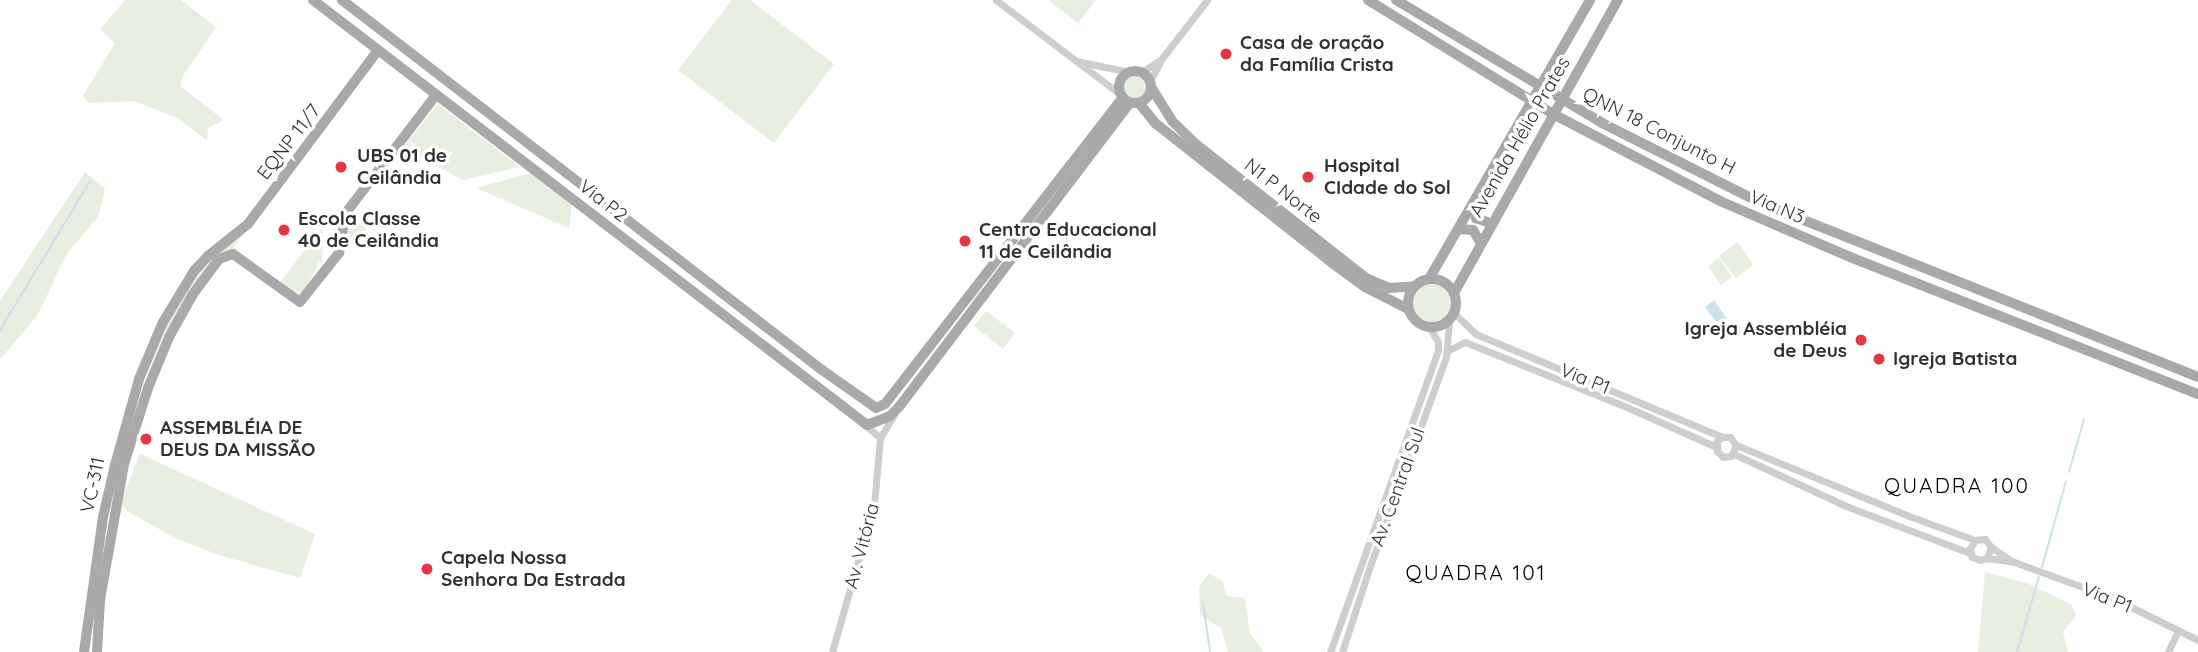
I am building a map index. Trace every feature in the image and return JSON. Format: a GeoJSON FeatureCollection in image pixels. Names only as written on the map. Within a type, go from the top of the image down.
{"type":"FeatureCollection","features":[{"type":"Feature","properties":{"kind":"main road","name":"Via P2"},"geometry":{"type":"LineString","coordinates":[[313,0],[867,424]]}},
{"type":"Feature","properties":{"kind":"main road","name":"Via P2"},"geometry":{"type":"LineString","coordinates":[[342,0],[855,396],[876,408],[885,404],[1128,99]]}},
{"type":"Feature","properties":{"kind":"main road","name":"Via N3"},"geometry":{"type":"LineString","coordinates":[[1368,0],[1531,102],[1730,205],[2198,394]]}},
{"type":"Feature","properties":{"kind":"main road"},"geometry":{"type":"LineString","coordinates":[[1375,0],[1383,0]]}},
{"type":"Feature","properties":{"kind":"main road"},"geometry":{"type":"LineString","coordinates":[[1396,0],[1562,100]]}},
{"type":"Feature","properties":{"kind":"main road","name":"Avenida Hélio Prates"},"geometry":{"type":"LineString","coordinates":[[1429,279],[1590,0]]}},
{"type":"Feature","properties":{"kind":"main road","name":"Avenida Hélio Prates"},"geometry":{"type":"LineString","coordinates":[[1454,293],[1490,223],[1618,0]]}},
{"type":"Feature","properties":{"kind":"main road"},"geometry":{"type":"LineString","coordinates":[[1389,15],[1389,7],[1396,5],[1433,29],[1473,48]]}},
{"type":"Feature","properties":{"kind":"main road","name":"EQNP 11/7"},"geometry":{"type":"LineString","coordinates":[[159,332],[194,271],[248,224],[378,50]]}},
{"type":"Feature","properties":{"kind":"main road"},"geometry":{"type":"LineString","coordinates":[[867,424],[890,416],[899,407],[1122,113],[1128,99],[1121,78],[1130,72],[1142,72],[1151,84],[1148,97],[1128,99]]}},
{"type":"Feature","properties":{"kind":"main road","name":"N1 P Norte"},"geometry":{"type":"LineString","coordinates":[[1151,84],[1172,121],[1197,145],[1366,278],[1389,288],[1415,286]]}},
{"type":"Feature","properties":{"kind":"main road"},"geometry":{"type":"LineString","coordinates":[[97,652],[102,589],[124,464],[148,388],[169,337],[193,294],[219,259],[230,253],[237,255],[300,302],[339,253],[345,214],[436,95]]}},
{"type":"Feature","properties":{"kind":"main road","name":"N1 P Norte"},"geometry":{"type":"LineString","coordinates":[[1128,99],[1339,268],[1365,287],[1408,309]]}},
{"type":"Feature","properties":{"kind":"main road","name":"QNN 18 Conjunto H"},"geometry":{"type":"LineString","coordinates":[[1562,100],[1720,183],[1856,242],[2046,317]]}},
{"type":"Feature","properties":{"kind":"main road"},"geometry":{"type":"LineString","coordinates":[[1122,113],[1148,116]]}},
{"type":"Feature","properties":{"kind":"main road"},"geometry":{"type":"LineString","coordinates":[[500,144],[513,131]]}},
{"type":"Feature","properties":{"kind":"main road"},"geometry":{"type":"LineString","coordinates":[[513,154],[523,139]]}},
{"type":"Feature","properties":{"kind":"main road"},"geometry":{"type":"LineString","coordinates":[[1651,166],[1716,194],[1721,191],[1720,183]]}},
{"type":"Feature","properties":{"kind":"main road"},"geometry":{"type":"LineString","coordinates":[[1730,205],[1728,199],[1735,194],[1774,213],[1801,219]]}},
{"type":"Feature","properties":{"kind":"main road"},"geometry":{"type":"LineString","coordinates":[[1472,205],[1476,218],[1490,223]]}},
{"type":"Feature","properties":{"kind":"main road"},"geometry":{"type":"LineString","coordinates":[[1460,229],[1473,230],[1480,242]]}},
{"type":"Feature","properties":{"kind":"main road"},"geometry":{"type":"LineString","coordinates":[[651,261],[659,264],[666,261],[668,253],[663,246]]}},
{"type":"Feature","properties":{"kind":"main road"},"geometry":{"type":"LineString","coordinates":[[675,279],[671,273],[673,266],[680,262],[687,266]]}},
{"type":"Feature","properties":{"kind":"main road"},"geometry":{"type":"LineString","coordinates":[[1429,279],[1444,282],[1454,293],[1451,317],[1430,328],[1416,322],[1408,309],[1409,294],[1415,286],[1429,279]]}},
{"type":"Feature","properties":{"kind":"main road"},"geometry":{"type":"LineString","coordinates":[[1970,304],[2004,313],[2042,328],[2049,323],[2046,317]]}},
{"type":"Feature","properties":{"kind":"main road"},"geometry":{"type":"LineString","coordinates":[[2046,317],[2198,377]]}},
{"type":"Feature","properties":{"kind":"main road"},"geometry":{"type":"LineString","coordinates":[[2058,339],[2056,332],[2062,327],[2130,350]]}},
{"type":"Feature","properties":{"kind":"main road"},"geometry":{"type":"LineString","coordinates":[[159,332],[169,337]]}},
{"type":"Feature","properties":{"kind":"main road","name":"VC-311"},"geometry":{"type":"LineString","coordinates":[[85,652],[106,503],[124,427],[159,332]]}},
{"type":"Feature","properties":{"kind":"main road"},"geometry":{"type":"LineString","coordinates":[[152,346],[163,352]]}},
{"type":"Feature","properties":{"kind":"street","name":"N1 P Norte"},"geometry":{"type":"LineString","coordinates":[[996,0],[1072,60],[1128,99]]}},
{"type":"Feature","properties":{"kind":"street"},"geometry":{"type":"LineString","coordinates":[[1151,84],[1163,57],[1207,0]]}},
{"type":"Feature","properties":{"kind":"street"},"geometry":{"type":"LineString","coordinates":[[1142,72],[1163,57]]}},
{"type":"Feature","properties":{"kind":"street","name":"N1 P Norte"},"geometry":{"type":"LineString","coordinates":[[1072,60],[1130,72]]}},
{"type":"Feature","properties":{"kind":"street","name":"Av. Central Sul"},"geometry":{"type":"LineString","coordinates":[[1342,652],[1447,351],[1451,317]]}},
{"type":"Feature","properties":{"kind":"street","name":"Via P1"},"geometry":{"type":"LineString","coordinates":[[1451,317],[1476,334],[1722,438],[1730,437],[1737,444],[1975,540],[1985,540],[2014,562]]}},
{"type":"Feature","properties":{"kind":"street","name":"Av. Central Sul"},"geometry":{"type":"LineString","coordinates":[[1331,652],[1438,350],[1438,342],[1430,328]]}},
{"type":"Feature","properties":{"kind":"street","name":"Via P1"},"geometry":{"type":"LineString","coordinates":[[1447,351],[1465,342],[1716,447],[1723,457],[1734,454],[1846,506],[1970,553],[1976,559],[2014,562],[2113,598],[2198,640]]}},
{"type":"Feature","properties":{"kind":"street"},"geometry":{"type":"LineString","coordinates":[[1519,363],[1525,360],[1522,353]]}},
{"type":"Feature","properties":{"kind":"street"},"geometry":{"type":"LineString","coordinates":[[1536,370],[1536,364],[1542,361]]}},
{"type":"Feature","properties":{"kind":"street"},"geometry":{"type":"LineString","coordinates":[[867,424],[880,438],[899,407]]}},
{"type":"Feature","properties":{"kind":"street","name":"Av. Vitória"},"geometry":{"type":"LineString","coordinates":[[832,652],[874,505],[880,438]]}},
{"type":"Feature","properties":{"kind":"street"},"geometry":{"type":"LineString","coordinates":[[1716,447],[1722,438]]}},
{"type":"Feature","properties":{"kind":"street"},"geometry":{"type":"LineString","coordinates":[[1734,454],[1737,444]]}},
{"type":"Feature","properties":{"kind":"street"},"geometry":{"type":"LineString","coordinates":[[1970,553],[1975,540]]}},
{"type":"Feature","properties":{"kind":"street"},"geometry":{"type":"LineString","coordinates":[[1987,558],[1991,547]]}},
{"type":"Feature","properties":{"kind":"street"},"geometry":{"type":"LineString","coordinates":[[2168,652],[2178,631]]}},
{"type":"Feature","properties":{"kind":"shaded area"},"geometry":{"type":"Polygon","coordinates":[[[125,0],[181,0],[216,27],[183,76],[180,86],[224,120],[208,128],[207,141],[178,118],[134,101],[89,103],[83,96],[115,43],[100,29],[125,0]]]}},
{"type":"Feature","properties":{"kind":"shaded area"},"geometry":{"type":"Polygon","coordinates":[[[732,0],[750,0],[834,64],[774,143],[678,70],[732,0]]]}},
{"type":"Feature","properties":{"kind":"shaded area"},"geometry":{"type":"Polygon","coordinates":[[[1048,0],[1096,0],[1078,23],[1048,0]]]}},
{"type":"Feature","properties":{"kind":"shaded area"},"geometry":{"type":"Polygon","coordinates":[[[1135,74],[1144,78],[1148,87],[1144,96],[1135,100],[1126,96],[1122,87],[1126,78],[1135,74]]]}},
{"type":"Feature","properties":{"kind":"shaded area"},"geometry":{"type":"Polygon","coordinates":[[[438,104],[519,167],[463,180],[403,148],[438,104]]]}},
{"type":"Feature","properties":{"kind":"shaded area"},"geometry":{"type":"Polygon","coordinates":[[[85,172],[105,189],[98,217],[68,252],[37,316],[0,359],[0,301],[85,172]]]}},
{"type":"Feature","properties":{"kind":"shaded area"},"geometry":{"type":"Polygon","coordinates":[[[531,173],[572,204],[569,228],[476,188],[531,173]]]}},
{"type":"Feature","properties":{"kind":"shaded area"},"geometry":{"type":"Polygon","coordinates":[[[347,215],[367,230],[344,245],[347,215]]]}},
{"type":"Feature","properties":{"kind":"shaded area"},"geometry":{"type":"Polygon","coordinates":[[[323,227],[322,265],[320,261],[304,291],[291,292],[280,282],[323,227]]]}},
{"type":"Feature","properties":{"kind":"shaded area"},"geometry":{"type":"Polygon","coordinates":[[[247,230],[232,249],[218,254],[211,262],[167,330],[163,330],[200,265],[247,230]]]}},
{"type":"Feature","properties":{"kind":"shaded area"},"geometry":{"type":"Polygon","coordinates":[[[1738,242],[1753,265],[1736,278],[1719,256],[1738,242]]]}},
{"type":"Feature","properties":{"kind":"shaded area"},"geometry":{"type":"Polygon","coordinates":[[[1719,258],[1732,277],[1721,285],[1708,266],[1719,258]]]}},
{"type":"Feature","properties":{"kind":"shaded area"},"geometry":{"type":"Polygon","coordinates":[[[1432,282],[1447,288],[1453,303],[1447,318],[1432,324],[1417,318],[1411,303],[1417,288],[1432,282]]]}},
{"type":"Feature","properties":{"kind":"shaded area"},"geometry":{"type":"Polygon","coordinates":[[[986,311],[1015,333],[1003,349],[974,326],[986,311]]]}},
{"type":"Feature","properties":{"kind":"shaded area"},"geometry":{"type":"Polygon","coordinates":[[[140,454],[315,534],[300,578],[219,555],[177,539],[127,511],[121,502],[140,454]]]}},
{"type":"Feature","properties":{"kind":"shaded area"},"geometry":{"type":"Polygon","coordinates":[[[1985,572],[2029,584],[2072,605],[2076,616],[2063,632],[2068,652],[1978,652],[1985,572]]]}},
{"type":"Feature","properties":{"kind":"shaded area"},"geometry":{"type":"Polygon","coordinates":[[[1209,573],[1223,582],[1226,596],[1245,598],[1250,633],[1264,652],[1228,652],[1221,628],[1200,615],[1199,587],[1209,573]]]}},
{"type":"Feature","properties":{"kind":"water"},"geometry":{"type":"Polygon","coordinates":[[[1714,300],[1727,319],[1718,324],[1705,307],[1714,300]]]}},
{"type":"Feature","properties":{"kind":"waterway"},"geometry":{"type":"LineString","coordinates":[[0,330],[91,180]]}},
{"type":"Feature","properties":{"kind":"waterway"},"geometry":{"type":"LineString","coordinates":[[2069,472],[2084,419]]}},
{"type":"Feature","properties":{"kind":"waterway"},"geometry":{"type":"LineString","coordinates":[[2042,567],[2066,481]]}},
{"type":"Feature","properties":{"kind":"waterway"},"geometry":{"type":"LineString","coordinates":[[2017,652],[2039,577]]}},
{"type":"Feature","properties":{"kind":"waterway"},"geometry":{"type":"LineString","coordinates":[[1203,602],[1210,652]]}},
{"type":"Feature","properties":{"kind":"place","name":"Casa de oração da Família Crista"},"geometry":{"type":"Point","coordinates":[1226,54]}},
{"type":"Feature","properties":{"kind":"place","name":"UBS 01 de Ceilândia"},"geometry":{"type":"Point","coordinates":[341,167]}},
{"type":"Feature","properties":{"kind":"place","name":"Hospital CIdade do Sol"},"geometry":{"type":"Point","coordinates":[1308,177]}},
{"type":"Feature","properties":{"kind":"place","name":"Escola Classe 40 de Ceilândia"},"geometry":{"type":"Point","coordinates":[284,230]}},
{"type":"Feature","properties":{"kind":"place","name":"Centro Educacional 11 de Ceilândia"},"geometry":{"type":"Point","coordinates":[965,241]}},
{"type":"Feature","properties":{"kind":"place","name":"Igreja Assembléia de Deus"},"geometry":{"type":"Point","coordinates":[1861,340]}},
{"type":"Feature","properties":{"kind":"place","name":"Igreja Batista"},"geometry":{"type":"Point","coordinates":[1879,359]}},
{"type":"Feature","properties":{"kind":"place","name":"ASSEMBLÉIA DE DEUS DA MISSÃO"},"geometry":{"type":"Point","coordinates":[146,439]}},
{"type":"Feature","properties":{"kind":"place","name":"Capela Nossa Senhora Da Estrada"},"geometry":{"type":"Point","coordinates":[427,569]}},
{"type":"Feature","properties":{"kind":"district","name":"QUADRA 100"},"geometry":{"type":"Point","coordinates":[1957,485]}},
{"type":"Feature","properties":{"kind":"district","name":"QUADRA 101"},"geometry":{"type":"Point","coordinates":[1476,572]}}]}
